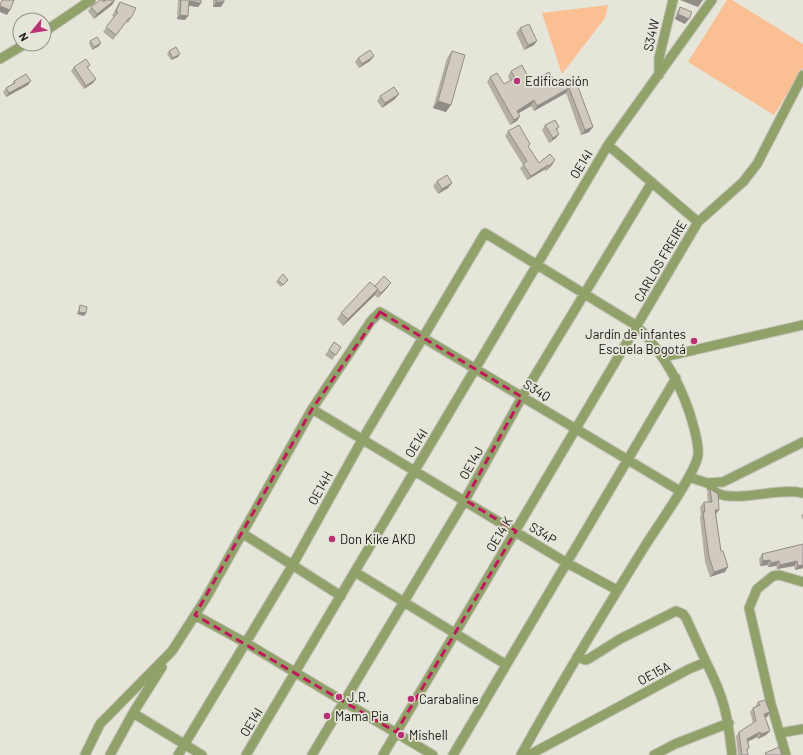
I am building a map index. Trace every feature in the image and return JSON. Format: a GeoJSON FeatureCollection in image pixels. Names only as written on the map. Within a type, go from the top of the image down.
{"type":"FeatureCollection","features":[{"type":"Feature","properties":{"kind":"street"},"geometry":{"type":"LineString","coordinates":[[52,27],[91,0]]}},
{"type":"Feature","properties":{"kind":"street","name":"S34W"},"geometry":{"type":"LineString","coordinates":[[659,76],[659,58],[673,0]]}},
{"type":"Feature","properties":{"kind":"street","name":"OE14I"},"geometry":{"type":"LineString","coordinates":[[246,755],[608,145],[659,76],[712,0]]}},
{"type":"Feature","properties":{"kind":"street"},"geometry":{"type":"LineString","coordinates":[[0,59],[12,52]]}},
{"type":"Feature","properties":{"kind":"street","name":"CARLOS FREIRE"},"geometry":{"type":"LineString","coordinates":[[637,326],[698,222],[743,182],[757,164],[803,75]]}},
{"type":"Feature","properties":{"kind":"street"},"geometry":{"type":"LineString","coordinates":[[608,145],[698,222]]}},
{"type":"Feature","properties":{"kind":"street","name":"OE14J"},"geometry":{"type":"LineString","coordinates":[[312,755],[343,701],[465,500],[522,397],[652,182]]}},
{"type":"Feature","properties":{"kind":"street","name":"OE14H"},"geometry":{"type":"LineString","coordinates":[[178,755],[292,566],[362,440],[485,233],[537,265]]}},
{"type":"Feature","properties":{"kind":"street"},"geometry":{"type":"LineString","coordinates":[[521,755],[577,657],[689,477],[698,455],[696,436],[691,415],[676,378],[664,357],[637,326],[537,265]]}},
{"type":"Feature","properties":{"kind":"street","name":"S34Q"},"geometry":{"type":"LineString","coordinates":[[312,409],[372,321],[380,312],[680,491]]}},
{"type":"Feature","properties":{"kind":"street"},"geometry":{"type":"LineString","coordinates":[[664,357],[803,325]]}},
{"type":"Feature","properties":{"kind":"street","name":"OE14 K"},"geometry":{"type":"LineString","coordinates":[[383,755],[637,326]]}},
{"type":"Feature","properties":{"kind":"street"},"geometry":{"type":"LineString","coordinates":[[453,755],[676,378]]}},
{"type":"Feature","properties":{"kind":"street"},"geometry":{"type":"LineString","coordinates":[[110,755],[133,713],[195,614],[312,409]]}},
{"type":"Feature","properties":{"kind":"street","name":"S34P"},"geometry":{"type":"LineString","coordinates":[[312,409],[567,563],[618,590]]}},
{"type":"Feature","properties":{"kind":"street"},"geometry":{"type":"LineString","coordinates":[[689,477],[710,483],[723,482],[803,442]]}},
{"type":"Feature","properties":{"kind":"street"},"geometry":{"type":"LineString","coordinates":[[710,483],[716,492],[729,495],[790,491],[803,493]]}},
{"type":"Feature","properties":{"kind":"street"},"geometry":{"type":"LineString","coordinates":[[242,533],[340,596]]}},
{"type":"Feature","properties":{"kind":"street"},"geometry":{"type":"LineString","coordinates":[[355,572],[506,664]]}},
{"type":"Feature","properties":{"kind":"street"},"geometry":{"type":"LineString","coordinates":[[786,755],[771,704],[749,608],[756,589],[773,576],[779,575],[803,582]]}},
{"type":"Feature","properties":{"kind":"street"},"geometry":{"type":"LineString","coordinates":[[577,657],[586,660],[620,639],[676,611],[683,614],[719,689],[729,723],[732,755]]}},
{"type":"Feature","properties":{"kind":"street"},"geometry":{"type":"LineString","coordinates":[[195,614],[396,732],[432,755]]}},
{"type":"Feature","properties":{"kind":"street"},"geometry":{"type":"LineString","coordinates":[[85,755],[100,724],[172,651]]}},
{"type":"Feature","properties":{"kind":"street","name":"OE15A"},"geometry":{"type":"LineString","coordinates":[[529,755],[690,669],[706,662]]}},
{"type":"Feature","properties":{"kind":"street"},"geometry":{"type":"LineString","coordinates":[[133,713],[202,755]]}},
{"type":"Feature","properties":{"kind":"street"},"geometry":{"type":"LineString","coordinates":[[654,755],[675,744],[729,723]]}},
{"type":"Feature","properties":{"kind":"street"},"geometry":{"type":"LineString","coordinates":[[780,733],[803,729]]}},
{"type":"Feature","properties":{"kind":"highlighted area"},"geometry":{"type":"Polygon","coordinates":[[[380,312],[522,397],[465,500],[516,531],[396,732],[195,615],[312,409],[380,312]]]}},
{"type":"Feature","properties":{"kind":"shaded area"},"geometry":{"type":"Polygon","coordinates":[[[727,0],[732,0],[803,44],[803,68],[774,115],[688,62],[727,0]]]}},
{"type":"Feature","properties":{"kind":"shaded area"},"geometry":{"type":"Polygon","coordinates":[[[608,5],[605,18],[562,74],[542,13],[608,5]]]}},
{"type":"Feature","properties":{"kind":"building"},"geometry":{"type":"Polygon","coordinates":[[[2,0],[14,0],[10,10],[0,6],[2,0]]]}},
{"type":"Feature","properties":{"kind":"building"},"geometry":{"type":"Polygon","coordinates":[[[100,0],[103,0],[104,2],[105,0],[115,0],[97,14],[91,7],[100,0]]]}},
{"type":"Feature","properties":{"kind":"building"},"geometry":{"type":"Polygon","coordinates":[[[181,0],[201,0],[201,3],[189,1],[188,16],[180,15],[181,0]]]}},
{"type":"Feature","properties":{"kind":"building"},"geometry":{"type":"Polygon","coordinates":[[[216,0],[224,0],[224,2],[216,2],[216,0]]]}},
{"type":"Feature","properties":{"kind":"building"},"geometry":{"type":"Polygon","coordinates":[[[120,2],[136,8],[131,18],[129,18],[116,35],[106,27],[118,12],[116,12],[120,2]]]}},
{"type":"Feature","properties":{"kind":"building"},"geometry":{"type":"Polygon","coordinates":[[[680,7],[692,12],[689,19],[678,14],[680,7]]]}},
{"type":"Feature","properties":{"kind":"building"},"geometry":{"type":"Polygon","coordinates":[[[529,24],[537,41],[528,45],[520,28],[529,24]]]}},
{"type":"Feature","properties":{"kind":"building"},"geometry":{"type":"Polygon","coordinates":[[[97,37],[101,43],[94,47],[90,41],[97,37]]]}},
{"type":"Feature","properties":{"kind":"building"},"geometry":{"type":"Polygon","coordinates":[[[176,47],[180,54],[173,58],[169,51],[176,47]]]}},
{"type":"Feature","properties":{"kind":"building"},"geometry":{"type":"Polygon","coordinates":[[[370,50],[374,56],[362,64],[358,58],[370,50]]]}},
{"type":"Feature","properties":{"kind":"building"},"geometry":{"type":"Polygon","coordinates":[[[452,51],[465,55],[451,105],[438,101],[452,51]]]}},
{"type":"Feature","properties":{"kind":"building"},"geometry":{"type":"Polygon","coordinates":[[[86,59],[90,65],[87,67],[96,79],[86,86],[74,67],[86,59]]]}},
{"type":"Feature","properties":{"kind":"building"},"geometry":{"type":"Polygon","coordinates":[[[522,65],[531,83],[549,72],[558,87],[577,79],[579,83],[577,84],[578,87],[593,127],[585,130],[569,88],[537,106],[534,100],[517,111],[520,116],[514,120],[490,77],[497,73],[504,84],[515,78],[511,71],[522,65]]]}},
{"type":"Feature","properties":{"kind":"building"},"geometry":{"type":"Polygon","coordinates":[[[26,74],[31,81],[9,93],[6,88],[26,74]]]}},
{"type":"Feature","properties":{"kind":"building"},"geometry":{"type":"Polygon","coordinates":[[[394,87],[399,94],[385,103],[380,96],[394,87]]]}},
{"type":"Feature","properties":{"kind":"building"},"geometry":{"type":"Polygon","coordinates":[[[555,120],[559,127],[556,129],[559,134],[553,138],[545,125],[555,120]]]}},
{"type":"Feature","properties":{"kind":"building"},"geometry":{"type":"Polygon","coordinates":[[[519,125],[530,144],[528,146],[539,163],[550,154],[555,160],[549,166],[548,165],[531,176],[523,164],[527,161],[508,131],[519,125]]]}},
{"type":"Feature","properties":{"kind":"building"},"geometry":{"type":"Polygon","coordinates":[[[447,175],[452,183],[442,189],[437,181],[447,175]]]}},
{"type":"Feature","properties":{"kind":"building"},"geometry":{"type":"Polygon","coordinates":[[[283,274],[288,280],[283,285],[278,280],[283,274]]]}},
{"type":"Feature","properties":{"kind":"building"},"geometry":{"type":"Polygon","coordinates":[[[384,276],[391,283],[381,293],[375,286],[384,276]]]}},
{"type":"Feature","properties":{"kind":"building"},"geometry":{"type":"Polygon","coordinates":[[[370,282],[378,289],[348,319],[341,313],[370,282]]]}},
{"type":"Feature","properties":{"kind":"building"},"geometry":{"type":"Polygon","coordinates":[[[80,305],[87,307],[86,313],[79,312],[80,305]]]}},
{"type":"Feature","properties":{"kind":"building"},"geometry":{"type":"Polygon","coordinates":[[[334,342],[341,347],[336,355],[329,350],[334,342]]]}},
{"type":"Feature","properties":{"kind":"building"},"geometry":{"type":"Polygon","coordinates":[[[710,489],[718,494],[719,510],[715,510],[721,551],[723,551],[728,567],[714,572],[709,557],[703,512],[705,512],[704,502],[712,502],[710,489]]]}},
{"type":"Feature","properties":{"kind":"building"},"geometry":{"type":"Polygon","coordinates":[[[803,544],[803,565],[798,566],[797,561],[780,565],[779,561],[771,563],[770,560],[763,561],[762,554],[803,544]]]}},
{"type":"Feature","properties":{"kind":"building"},"geometry":{"type":"Polygon","coordinates":[[[765,700],[770,712],[764,714],[770,731],[761,734],[760,732],[747,739],[749,748],[747,749],[748,755],[742,755],[739,732],[756,721],[753,708],[760,705],[758,702],[765,700]]]}},
{"type":"Feature","properties":{"kind":"building"},"geometry":{"type":"Polygon","coordinates":[[[779,747],[782,755],[766,755],[765,753],[779,747]]]}},
{"type":"Feature","properties":{"kind":"place","name":"Edificación"},"geometry":{"type":"Point","coordinates":[517,81]}},
{"type":"Feature","properties":{"kind":"place","name":"Jardín de infantes Escuela Bogotá"},"geometry":{"type":"Point","coordinates":[694,341]}},
{"type":"Feature","properties":{"kind":"place","name":"Don Kike AKD"},"geometry":{"type":"Point","coordinates":[332,539]}},
{"type":"Feature","properties":{"kind":"place","name":"J.R."},"geometry":{"type":"Point","coordinates":[339,697]}},
{"type":"Feature","properties":{"kind":"place","name":"Carabaline"},"geometry":{"type":"Point","coordinates":[411,699]}},
{"type":"Feature","properties":{"kind":"place","name":"Mama Pia"},"geometry":{"type":"Point","coordinates":[327,716]}},
{"type":"Feature","properties":{"kind":"place","name":"Mishell"},"geometry":{"type":"Point","coordinates":[401,735]}}]}
